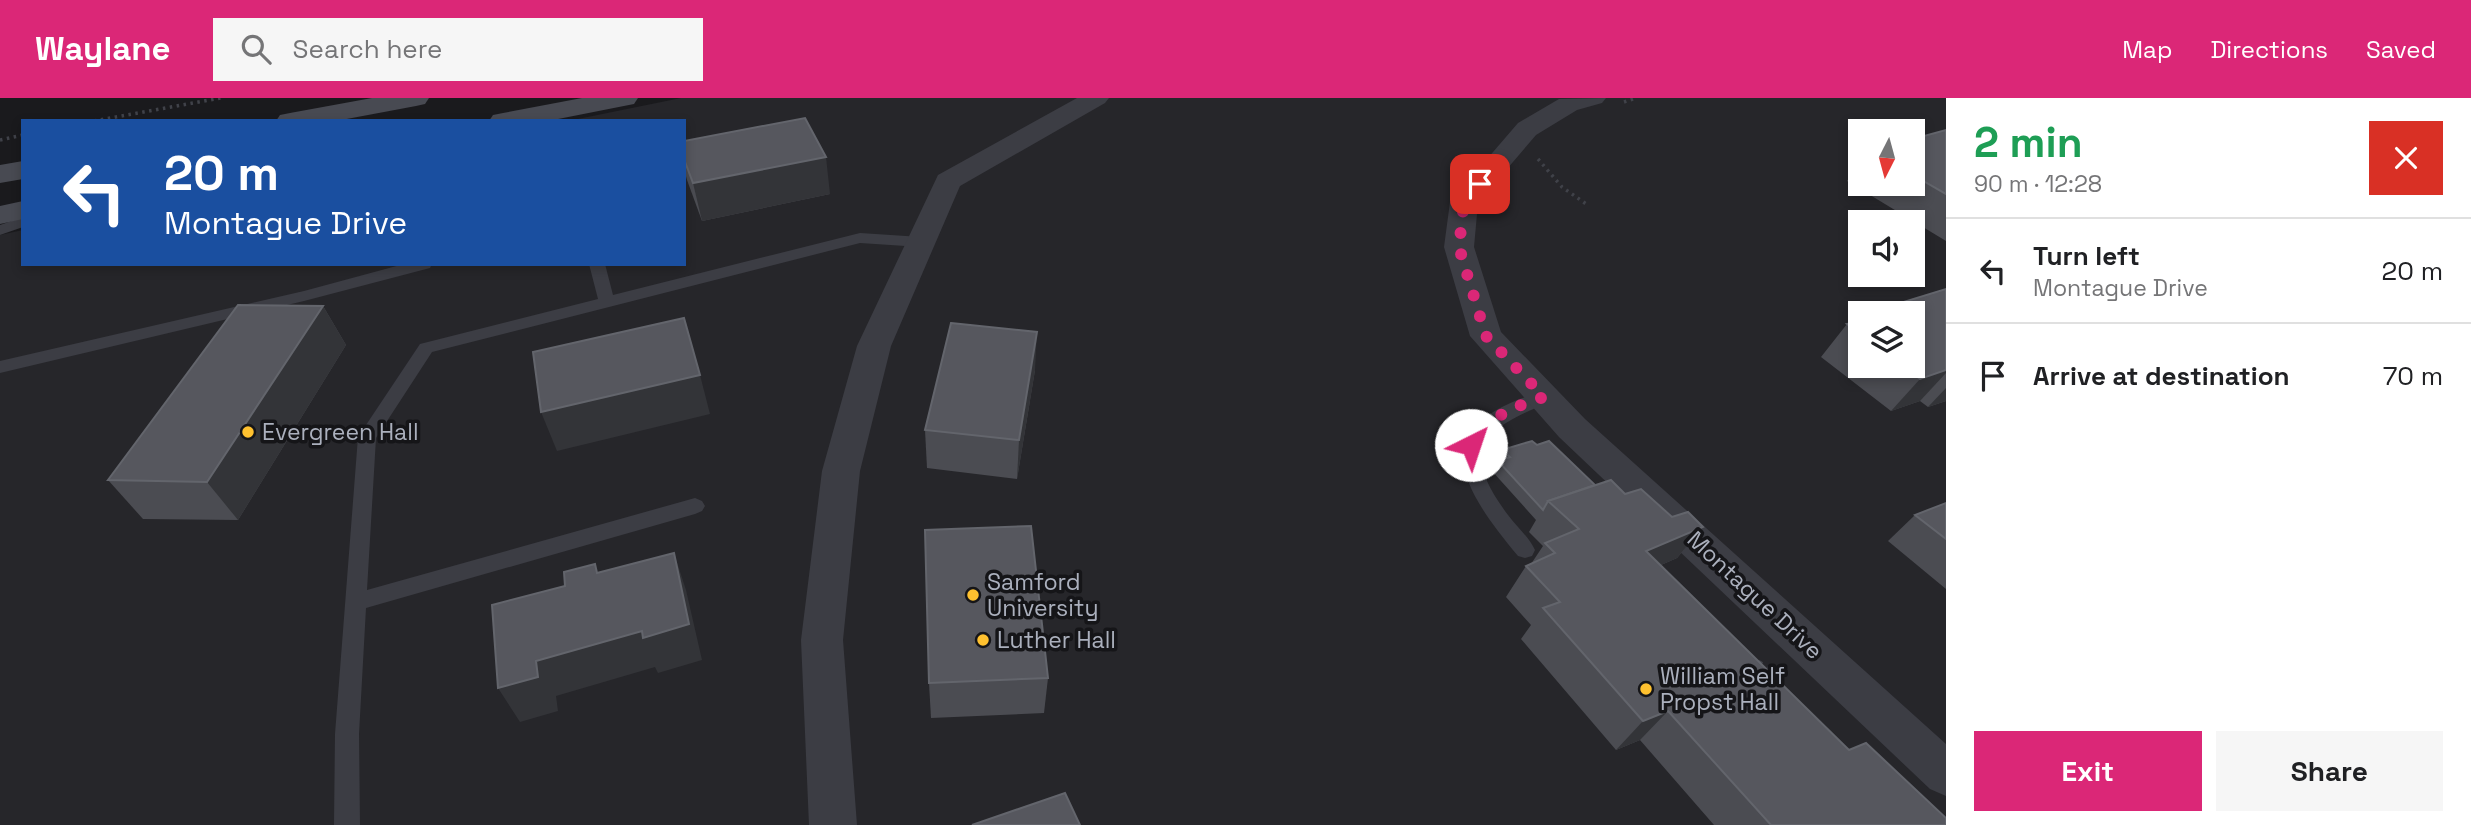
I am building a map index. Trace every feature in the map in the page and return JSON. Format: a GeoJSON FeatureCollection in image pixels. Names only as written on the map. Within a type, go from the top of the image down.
{"type":"FeatureCollection","features":[{"type":"Feature","properties":{"kind":"main road"},"geometry":{"type":"LineString","coordinates":[[301,119],[416,98]]}},
{"type":"Feature","properties":{"kind":"main road"},"geometry":{"type":"LineString","coordinates":[[514,119],[625,98]]}},
{"type":"Feature","properties":{"kind":"main road"},"geometry":{"type":"LineString","coordinates":[[0,174],[21,170]]}},
{"type":"Feature","properties":{"kind":"main road"},"geometry":{"type":"LineString","coordinates":[[0,215],[21,211]]}},
{"type":"Feature","properties":{"kind":"street"},"geometry":{"type":"LineString","coordinates":[[833,825],[822,640],[842,471],[874,346],[948,181],[1096,98]]}},
{"type":"Feature","properties":{"kind":"street","name":"Montague Drive"},"geometry":{"type":"LineString","coordinates":[[1605,101],[1568,104],[1527,128],[1464,202],[1459,247],[1486,336],[1572,428],[1946,774]]}},
{"type":"Feature","properties":{"kind":"lane"},"geometry":{"type":"LineString","coordinates":[[0,230],[21,223]]}},
{"type":"Feature","properties":{"kind":"lane"},"geometry":{"type":"LineString","coordinates":[[347,825],[347,734],[367,437],[426,348],[860,239],[921,242]]}},
{"type":"Feature","properties":{"kind":"lane"},"geometry":{"type":"LineString","coordinates":[[0,367],[304,296],[416,266]]}},
{"type":"Feature","properties":{"kind":"lane"},"geometry":{"type":"LineString","coordinates":[[598,266],[607,302]]}},
{"type":"Feature","properties":{"kind":"lane"},"geometry":{"type":"LineString","coordinates":[[1525,550],[1506,528],[1477,481],[1470,462],[1471,445],[1484,426],[1502,414],[1544,397]]}},
{"type":"Feature","properties":{"kind":"lane"},"geometry":{"type":"LineString","coordinates":[[356,601],[695,506]]}},
{"type":"Feature","properties":{"kind":"path"},"geometry":{"type":"LineString","coordinates":[[105,119],[222,98]]}},
{"type":"Feature","properties":{"kind":"path"},"geometry":{"type":"LineString","coordinates":[[1605,101],[1636,98]]}},
{"type":"Feature","properties":{"kind":"path"},"geometry":{"type":"LineString","coordinates":[[0,140],[21,135]]}},
{"type":"Feature","properties":{"kind":"path"},"geometry":{"type":"LineString","coordinates":[[1532,153],[1563,187],[1589,206]]}},
{"type":"Feature","properties":{"kind":"path"},"geometry":{"type":"LineString","coordinates":[[1748,655],[1780,676]]}},
{"type":"Feature","properties":{"kind":"shaded area","name":"Samford University"},"geometry":{"type":"Polygon","coordinates":[[[681,98],[1946,98],[1946,825],[0,825],[0,235],[21,230],[21,266],[686,266],[686,119],[578,119],[681,98]]]}},
{"type":"Feature","properties":{"kind":"building"},"geometry":{"type":"Polygon","coordinates":[[[805,118],[826,157],[693,183],[686,164],[686,141],[805,118]]]}},
{"type":"Feature","properties":{"kind":"building"},"geometry":{"type":"Polygon","coordinates":[[[1946,130],[1946,194],[1925,182],[1925,136],[1946,130]]]}},
{"type":"Feature","properties":{"kind":"building"},"geometry":{"type":"Polygon","coordinates":[[[1946,289],[1946,370],[1925,377],[1925,301],[1907,301],[1946,289]]]}},
{"type":"Feature","properties":{"kind":"building"},"geometry":{"type":"Polygon","coordinates":[[[238,305],[323,306],[207,482],[108,480],[238,305]]]}},
{"type":"Feature","properties":{"kind":"building"},"geometry":{"type":"Polygon","coordinates":[[[684,318],[700,375],[541,412],[533,352],[684,318]]]}},
{"type":"Feature","properties":{"kind":"building"},"geometry":{"type":"Polygon","coordinates":[[[951,323],[1037,332],[1019,440],[925,430],[951,323]]]}},
{"type":"Feature","properties":{"kind":"building"},"geometry":{"type":"Polygon","coordinates":[[[1532,441],[1537,445],[1549,441],[1595,485],[1548,501],[1543,510],[1498,461],[1510,457],[1502,450],[1532,441]]]}},
{"type":"Feature","properties":{"kind":"building"},"geometry":{"type":"Polygon","coordinates":[[[1611,480],[1625,494],[1641,489],[1672,517],[1688,512],[1703,527],[1646,551],[1849,750],[1866,743],[1946,818],[1946,825],[1771,825],[1668,711],[1643,721],[1543,608],[1560,602],[1526,566],[1555,553],[1545,543],[1579,529],[1548,501],[1611,480]]]}},
{"type":"Feature","properties":{"kind":"building"},"geometry":{"type":"Polygon","coordinates":[[[1946,503],[1946,539],[1915,515],[1946,503]]]}},
{"type":"Feature","properties":{"kind":"building","name":"Luther Hall"},"geometry":{"type":"Polygon","coordinates":[[[1031,526],[1048,678],[929,683],[925,530],[1031,526]]]}},
{"type":"Feature","properties":{"kind":"building"},"geometry":{"type":"Polygon","coordinates":[[[674,553],[689,624],[643,638],[642,631],[536,661],[538,677],[498,688],[492,605],[565,586],[564,572],[595,564],[597,573],[674,553]]]}},
{"type":"Feature","properties":{"kind":"building"},"geometry":{"type":"Polygon","coordinates":[[[1065,793],[1080,825],[972,825],[1065,793]]]}},
{"type":"Feature","properties":{"kind":"place","name":"Evergreen Hall"},"geometry":{"type":"Point","coordinates":[248,432]}},
{"type":"Feature","properties":{"kind":"place","name":"Samford University"},"geometry":{"type":"Point","coordinates":[973,595]}},
{"type":"Feature","properties":{"kind":"place","name":"Luther Hall"},"geometry":{"type":"Point","coordinates":[983,640]}},
{"type":"Feature","properties":{"kind":"place","name":"William Self Propst Hall"},"geometry":{"type":"Point","coordinates":[1646,689]}},
{"type":"Feature","properties":{"kind":"route"},"geometry":{"type":"LineString","coordinates":[[1471,445],[1484,426],[1502,414],[1544,397],[1486,336],[1464,264],[1459,247],[1464,202],[1480,184]]}}]}
